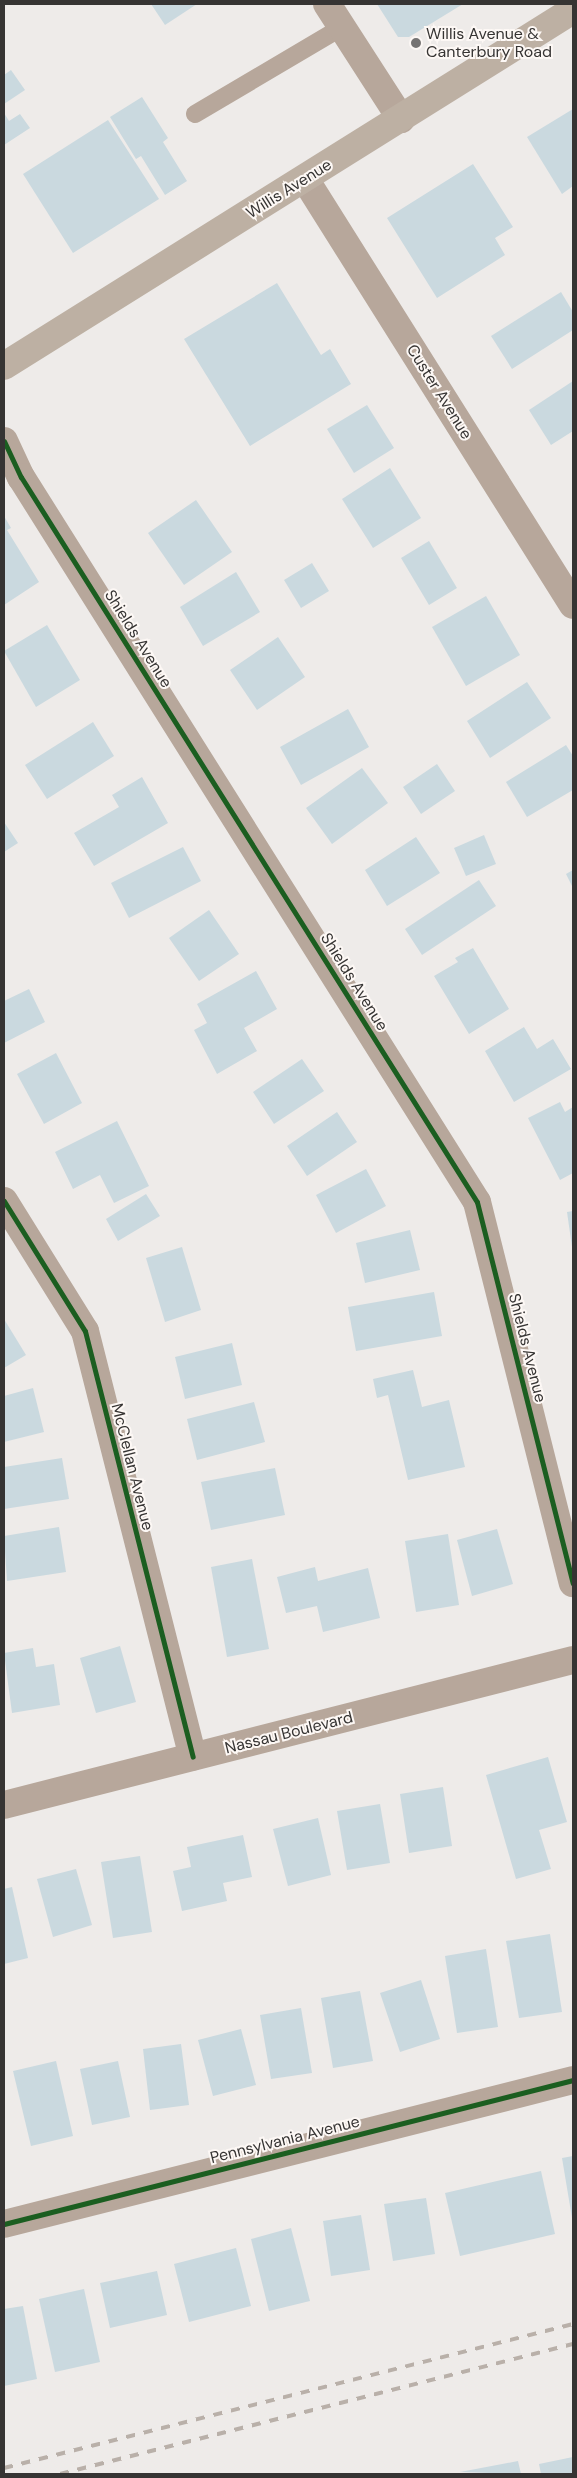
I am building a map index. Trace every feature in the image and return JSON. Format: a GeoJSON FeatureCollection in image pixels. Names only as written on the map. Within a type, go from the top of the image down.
{"type":"FeatureCollection","features":[{"type":"Feature","properties":{"kind":"main road","name":"Willis Avenue"},"geometry":{"type":"LineString","coordinates":[[4,366],[573,10]]}},
{"type":"Feature","properties":{"kind":"street"},"geometry":{"type":"LineString","coordinates":[[327,4],[401,119]]}},
{"type":"Feature","properties":{"kind":"street","name":"Custer Avenue"},"geometry":{"type":"LineString","coordinates":[[305,178],[573,605]]}},
{"type":"Feature","properties":{"kind":"street","name":"Shields Avenue"},"geometry":{"type":"LineString","coordinates":[[4,441],[21,477],[477,1202],[573,1583]]}},
{"type":"Feature","properties":{"kind":"street","name":"McClellan Avenue"},"geometry":{"type":"LineString","coordinates":[[4,1200],[85,1331],[193,1758]]}},
{"type":"Feature","properties":{"kind":"street","name":"Nassau Boulevard"},"geometry":{"type":"LineString","coordinates":[[4,1805],[573,1660]]}},
{"type":"Feature","properties":{"kind":"street","name":"Pennsylvania Avenue"},"geometry":{"type":"LineString","coordinates":[[4,2224],[573,2080]]}},
{"type":"Feature","properties":{"kind":"lane"},"geometry":{"type":"LineString","coordinates":[[195,114],[342,27]]}},
{"type":"Feature","properties":{"kind":"building"},"geometry":{"type":"Polygon","coordinates":[[[151,4],[197,4],[165,25],[151,4]]]}},
{"type":"Feature","properties":{"kind":"building"},"geometry":{"type":"Polygon","coordinates":[[[377,4],[463,4],[409,37],[398,37],[377,4]]]}},
{"type":"Feature","properties":{"kind":"building"},"geometry":{"type":"Polygon","coordinates":[[[11,70],[25,90],[4,104],[4,75],[11,70]]]}},
{"type":"Feature","properties":{"kind":"building"},"geometry":{"type":"Polygon","coordinates":[[[142,97],[168,138],[163,142],[187,181],[165,195],[141,156],[136,159],[110,117],[142,97]]]}},
{"type":"Feature","properties":{"kind":"building"},"geometry":{"type":"Polygon","coordinates":[[[573,109],[573,186],[562,194],[527,137],[573,109]]]}},
{"type":"Feature","properties":{"kind":"building"},"geometry":{"type":"Polygon","coordinates":[[[4,113],[9,121],[20,114],[30,128],[4,145],[4,113]]]}},
{"type":"Feature","properties":{"kind":"building"},"geometry":{"type":"Polygon","coordinates":[[[108,120],[159,199],[73,253],[23,174],[108,120]]]}},
{"type":"Feature","properties":{"kind":"building"},"geometry":{"type":"Polygon","coordinates":[[[473,164],[513,227],[495,238],[505,255],[437,298],[387,218],[473,164]]]}},
{"type":"Feature","properties":{"kind":"building"},"geometry":{"type":"Polygon","coordinates":[[[277,283],[321,355],[330,349],[351,384],[250,446],[184,339],[277,283]]]}},
{"type":"Feature","properties":{"kind":"building"},"geometry":{"type":"Polygon","coordinates":[[[561,292],[573,312],[573,330],[512,369],[491,336],[561,292]]]}},
{"type":"Feature","properties":{"kind":"building"},"geometry":{"type":"Polygon","coordinates":[[[573,381],[573,431],[551,445],[529,410],[573,381]]]}},
{"type":"Feature","properties":{"kind":"building"},"geometry":{"type":"Polygon","coordinates":[[[367,405],[394,448],[354,473],[327,429],[367,405]]]}},
{"type":"Feature","properties":{"kind":"building"},"geometry":{"type":"Polygon","coordinates":[[[390,468],[421,518],[373,548],[342,499],[390,468]]]}},
{"type":"Feature","properties":{"kind":"building"},"geometry":{"type":"Polygon","coordinates":[[[196,500],[232,552],[184,585],[148,533],[196,500]]]}},
{"type":"Feature","properties":{"kind":"building"},"geometry":{"type":"Polygon","coordinates":[[[4,516],[11,528],[7,530],[39,582],[4,605],[4,516]]]}},
{"type":"Feature","properties":{"kind":"building"},"geometry":{"type":"Polygon","coordinates":[[[429,541],[457,588],[429,605],[401,558],[429,541]]]}},
{"type":"Feature","properties":{"kind":"building"},"geometry":{"type":"Polygon","coordinates":[[[312,563],[329,591],[301,608],[284,580],[312,563]]]}},
{"type":"Feature","properties":{"kind":"building"},"geometry":{"type":"Polygon","coordinates":[[[236,572],[260,612],[203,646],[180,607],[236,572]]]}},
{"type":"Feature","properties":{"kind":"building"},"geometry":{"type":"Polygon","coordinates":[[[486,596],[520,655],[466,686],[432,627],[486,596]]]}},
{"type":"Feature","properties":{"kind":"building"},"geometry":{"type":"Polygon","coordinates":[[[47,625],[80,680],[36,707],[4,651],[47,625]]]}},
{"type":"Feature","properties":{"kind":"building"},"geometry":{"type":"Polygon","coordinates":[[[278,637],[305,677],[257,710],[230,670],[278,637]]]}},
{"type":"Feature","properties":{"kind":"building"},"geometry":{"type":"Polygon","coordinates":[[[527,682],[551,718],[490,758],[467,721],[527,682]]]}},
{"type":"Feature","properties":{"kind":"building"},"geometry":{"type":"Polygon","coordinates":[[[348,709],[369,747],[301,785],[280,747],[348,709]]]}},
{"type":"Feature","properties":{"kind":"building"},"geometry":{"type":"Polygon","coordinates":[[[93,722],[114,756],[47,799],[25,765],[93,722]]]}},
{"type":"Feature","properties":{"kind":"building"},"geometry":{"type":"Polygon","coordinates":[[[566,745],[573,756],[573,790],[527,817],[506,782],[566,745]]]}},
{"type":"Feature","properties":{"kind":"building"},"geometry":{"type":"Polygon","coordinates":[[[437,764],[455,791],[421,814],[403,787],[437,764]]]}},
{"type":"Feature","properties":{"kind":"building"},"geometry":{"type":"Polygon","coordinates":[[[362,768],[388,803],[332,844],[306,808],[362,768]]]}},
{"type":"Feature","properties":{"kind":"building"},"geometry":{"type":"Polygon","coordinates":[[[142,777],[168,823],[94,866],[74,833],[119,807],[112,795],[142,777]]]}},
{"type":"Feature","properties":{"kind":"building"},"geometry":{"type":"Polygon","coordinates":[[[4,822],[18,843],[4,852],[4,822]]]}},
{"type":"Feature","properties":{"kind":"building"},"geometry":{"type":"Polygon","coordinates":[[[484,835],[496,864],[466,876],[454,848],[484,835]]]}},
{"type":"Feature","properties":{"kind":"building"},"geometry":{"type":"Polygon","coordinates":[[[416,837],[440,873],[387,906],[365,870],[416,837]]]}},
{"type":"Feature","properties":{"kind":"building"},"geometry":{"type":"Polygon","coordinates":[[[183,847],[201,881],[129,918],[111,883],[183,847]]]}},
{"type":"Feature","properties":{"kind":"building"},"geometry":{"type":"Polygon","coordinates":[[[573,870],[573,888],[566,874],[573,870]]]}},
{"type":"Feature","properties":{"kind":"building"},"geometry":{"type":"Polygon","coordinates":[[[479,880],[496,906],[422,955],[405,929],[479,880]]]}},
{"type":"Feature","properties":{"kind":"building"},"geometry":{"type":"Polygon","coordinates":[[[209,910],[239,954],[199,981],[169,938],[209,910]]]}},
{"type":"Feature","properties":{"kind":"building"},"geometry":{"type":"Polygon","coordinates":[[[473,948],[509,1009],[469,1034],[434,976],[458,962],[455,958],[473,948]]]}},
{"type":"Feature","properties":{"kind":"building"},"geometry":{"type":"Polygon","coordinates":[[[256,971],[277,1009],[244,1028],[257,1051],[217,1074],[194,1030],[207,1023],[197,1004],[256,971]]]}},
{"type":"Feature","properties":{"kind":"building"},"geometry":{"type":"Polygon","coordinates":[[[29,989],[45,1022],[4,1043],[4,1001],[29,989]]]}},
{"type":"Feature","properties":{"kind":"building"},"geometry":{"type":"Polygon","coordinates":[[[524,1027],[537,1049],[553,1039],[571,1069],[514,1102],[485,1051],[524,1027]]]}},
{"type":"Feature","properties":{"kind":"building"},"geometry":{"type":"Polygon","coordinates":[[[56,1053],[82,1103],[44,1124],[17,1074],[56,1053]]]}},
{"type":"Feature","properties":{"kind":"building"},"geometry":{"type":"Polygon","coordinates":[[[302,1059],[324,1091],[274,1124],[253,1092],[302,1059]]]}},
{"type":"Feature","properties":{"kind":"building"},"geometry":{"type":"Polygon","coordinates":[[[560,1102],[565,1112],[573,1107],[573,1173],[560,1180],[528,1118],[560,1102]]]}},
{"type":"Feature","properties":{"kind":"building"},"geometry":{"type":"Polygon","coordinates":[[[337,1112],[357,1142],[307,1176],[287,1146],[337,1112]]]}},
{"type":"Feature","properties":{"kind":"building"},"geometry":{"type":"Polygon","coordinates":[[[117,1121],[149,1186],[114,1203],[100,1175],[73,1189],[55,1152],[117,1121]]]}},
{"type":"Feature","properties":{"kind":"building"},"geometry":{"type":"Polygon","coordinates":[[[366,1169],[386,1206],[336,1233],[316,1195],[366,1169]]]}},
{"type":"Feature","properties":{"kind":"building"},"geometry":{"type":"Polygon","coordinates":[[[146,1194],[160,1216],[118,1241],[106,1219],[146,1194]]]}},
{"type":"Feature","properties":{"kind":"building"},"geometry":{"type":"Polygon","coordinates":[[[573,1211],[573,1247],[572,1247],[567,1212],[573,1211]]]}},
{"type":"Feature","properties":{"kind":"building"},"geometry":{"type":"Polygon","coordinates":[[[410,1230],[420,1270],[365,1283],[356,1243],[410,1230]]]}},
{"type":"Feature","properties":{"kind":"building"},"geometry":{"type":"Polygon","coordinates":[[[182,1247],[201,1310],[165,1322],[146,1258],[182,1247]]]}},
{"type":"Feature","properties":{"kind":"building"},"geometry":{"type":"Polygon","coordinates":[[[434,1292],[442,1336],[356,1351],[348,1307],[434,1292]]]}},
{"type":"Feature","properties":{"kind":"building"},"geometry":{"type":"Polygon","coordinates":[[[4,1319],[26,1355],[4,1368],[4,1319]]]}},
{"type":"Feature","properties":{"kind":"building"},"geometry":{"type":"Polygon","coordinates":[[[232,1343],[242,1385],[185,1399],[175,1357],[232,1343]]]}},
{"type":"Feature","properties":{"kind":"building"},"geometry":{"type":"Polygon","coordinates":[[[413,1370],[422,1407],[449,1400],[465,1467],[408,1480],[388,1395],[377,1398],[373,1379],[413,1370]]]}},
{"type":"Feature","properties":{"kind":"building"},"geometry":{"type":"Polygon","coordinates":[[[33,1388],[44,1432],[4,1442],[4,1396],[33,1388]]]}},
{"type":"Feature","properties":{"kind":"building"},"geometry":{"type":"Polygon","coordinates":[[[254,1402],[265,1442],[197,1460],[187,1419],[254,1402]]]}},
{"type":"Feature","properties":{"kind":"building"},"geometry":{"type":"Polygon","coordinates":[[[62,1458],[69,1499],[4,1509],[4,1467],[62,1458]]]}},
{"type":"Feature","properties":{"kind":"building"},"geometry":{"type":"Polygon","coordinates":[[[275,1468],[285,1515],[211,1530],[201,1482],[275,1468]]]}},
{"type":"Feature","properties":{"kind":"building"},"geometry":{"type":"Polygon","coordinates":[[[59,1527],[66,1572],[7,1581],[4,1536],[59,1527]]]}},
{"type":"Feature","properties":{"kind":"building"},"geometry":{"type":"Polygon","coordinates":[[[497,1529],[513,1584],[472,1596],[457,1540],[497,1529]]]}},
{"type":"Feature","properties":{"kind":"building"},"geometry":{"type":"Polygon","coordinates":[[[448,1534],[459,1605],[416,1612],[405,1541],[448,1534]]]}},
{"type":"Feature","properties":{"kind":"building"},"geometry":{"type":"Polygon","coordinates":[[[252,1559],[269,1649],[227,1657],[211,1567],[252,1559]]]}},
{"type":"Feature","properties":{"kind":"building"},"geometry":{"type":"Polygon","coordinates":[[[315,1567],[318,1581],[368,1568],[380,1618],[323,1632],[317,1606],[286,1613],[277,1577],[315,1567]]]}},
{"type":"Feature","properties":{"kind":"building"},"geometry":{"type":"Polygon","coordinates":[[[120,1646],[136,1702],[96,1713],[80,1658],[120,1646]]]}},
{"type":"Feature","properties":{"kind":"building"},"geometry":{"type":"Polygon","coordinates":[[[33,1648],[36,1667],[54,1664],[60,1705],[12,1713],[4,1653],[33,1648]]]}},
{"type":"Feature","properties":{"kind":"building"},"geometry":{"type":"Polygon","coordinates":[[[548,1757],[567,1822],[539,1830],[551,1869],[516,1879],[486,1775],[548,1757]]]}},
{"type":"Feature","properties":{"kind":"building"},"geometry":{"type":"Polygon","coordinates":[[[443,1787],[452,1846],[409,1853],[400,1794],[443,1787]]]}},
{"type":"Feature","properties":{"kind":"building"},"geometry":{"type":"Polygon","coordinates":[[[380,1804],[390,1863],[347,1870],[337,1811],[380,1804]]]}},
{"type":"Feature","properties":{"kind":"building"},"geometry":{"type":"Polygon","coordinates":[[[318,1818],[331,1875],[288,1886],[273,1829],[318,1818]]]}},
{"type":"Feature","properties":{"kind":"building"},"geometry":{"type":"Polygon","coordinates":[[[243,1835],[252,1877],[223,1883],[227,1901],[182,1911],[173,1871],[191,1867],[187,1847],[243,1835]]]}},
{"type":"Feature","properties":{"kind":"building"},"geometry":{"type":"Polygon","coordinates":[[[140,1856],[152,1932],[113,1938],[101,1862],[140,1856]]]}},
{"type":"Feature","properties":{"kind":"building"},"geometry":{"type":"Polygon","coordinates":[[[76,1869],[92,1925],[53,1937],[37,1879],[76,1869]]]}},
{"type":"Feature","properties":{"kind":"building"},"geometry":{"type":"Polygon","coordinates":[[[12,1887],[28,1958],[4,1964],[4,1889],[12,1887]]]}},
{"type":"Feature","properties":{"kind":"building"},"geometry":{"type":"Polygon","coordinates":[[[550,1934],[562,2012],[519,2018],[506,1941],[550,1934]]]}},
{"type":"Feature","properties":{"kind":"building"},"geometry":{"type":"Polygon","coordinates":[[[486,1949],[498,2027],[457,2033],[445,1956],[486,1949]]]}},
{"type":"Feature","properties":{"kind":"building"},"geometry":{"type":"Polygon","coordinates":[[[421,1980],[440,2039],[400,2052],[380,1993],[421,1980]]]}},
{"type":"Feature","properties":{"kind":"building"},"geometry":{"type":"Polygon","coordinates":[[[360,1991],[373,2061],[333,2068],[321,1998],[360,1991]]]}},
{"type":"Feature","properties":{"kind":"building"},"geometry":{"type":"Polygon","coordinates":[[[301,2008],[312,2073],[271,2079],[260,2015],[301,2008]]]}},
{"type":"Feature","properties":{"kind":"building"},"geometry":{"type":"Polygon","coordinates":[[[241,2029],[256,2085],[213,2096],[198,2040],[241,2029]]]}},
{"type":"Feature","properties":{"kind":"building"},"geometry":{"type":"Polygon","coordinates":[[[181,2044],[189,2105],[150,2110],[143,2049],[181,2044]]]}},
{"type":"Feature","properties":{"kind":"building"},"geometry":{"type":"Polygon","coordinates":[[[56,2061],[73,2136],[31,2146],[13,2071],[56,2061]]]}},
{"type":"Feature","properties":{"kind":"building"},"geometry":{"type":"Polygon","coordinates":[[[118,2061],[130,2117],[92,2125],[80,2069],[118,2061]]]}},
{"type":"Feature","properties":{"kind":"building"},"geometry":{"type":"Polygon","coordinates":[[[573,2156],[573,2218],[572,2218],[562,2158],[573,2156]]]}},
{"type":"Feature","properties":{"kind":"building"},"geometry":{"type":"Polygon","coordinates":[[[541,2171],[555,2234],[460,2256],[445,2193],[541,2171]]]}},
{"type":"Feature","properties":{"kind":"building"},"geometry":{"type":"Polygon","coordinates":[[[426,2198],[435,2254],[393,2261],[384,2204],[426,2198]]]}},
{"type":"Feature","properties":{"kind":"building"},"geometry":{"type":"Polygon","coordinates":[[[361,2215],[370,2270],[331,2276],[323,2221],[361,2215]]]}},
{"type":"Feature","properties":{"kind":"building"},"geometry":{"type":"Polygon","coordinates":[[[291,2228],[310,2301],[269,2311],[251,2239],[291,2228]]]}},
{"type":"Feature","properties":{"kind":"building"},"geometry":{"type":"Polygon","coordinates":[[[236,2248],[251,2306],[189,2322],[174,2264],[236,2248]]]}},
{"type":"Feature","properties":{"kind":"building"},"geometry":{"type":"Polygon","coordinates":[[[157,2271],[167,2315],[110,2328],[100,2283],[157,2271]]]}},
{"type":"Feature","properties":{"kind":"building"},"geometry":{"type":"Polygon","coordinates":[[[84,2289],[100,2362],[55,2372],[39,2299],[84,2289]]]}},
{"type":"Feature","properties":{"kind":"building"},"geometry":{"type":"Polygon","coordinates":[[[23,2306],[37,2379],[4,2386],[4,2309],[23,2306]]]}},
{"type":"Feature","properties":{"kind":"building"},"geometry":{"type":"Polygon","coordinates":[[[573,2457],[573,2474],[541,2474],[539,2464],[573,2457]]]}},
{"type":"Feature","properties":{"kind":"building"},"geometry":{"type":"Polygon","coordinates":[[[518,2461],[521,2474],[460,2472],[518,2461]]]}},
{"type":"Feature","properties":{"kind":"railway"},"geometry":{"type":"LineString","coordinates":[[4,2468],[573,2324]]}},
{"type":"Feature","properties":{"kind":"railway"},"geometry":{"type":"LineString","coordinates":[[60,2474],[573,2344]]}},
{"type":"Feature","properties":{"kind":"cycle path"},"geometry":{"type":"LineString","coordinates":[[4,441],[21,477],[477,1202],[573,1583]]}},
{"type":"Feature","properties":{"kind":"cycle path"},"geometry":{"type":"LineString","coordinates":[[4,1201],[85,1331],[193,1757]]}},
{"type":"Feature","properties":{"kind":"cycle path"},"geometry":{"type":"LineString","coordinates":[[4,2224],[573,2080]]}},
{"type":"Feature","properties":{"kind":"place","name":"Willis Avenue & Canterbury Road"},"geometry":{"type":"Point","coordinates":[416,43]}}]}
